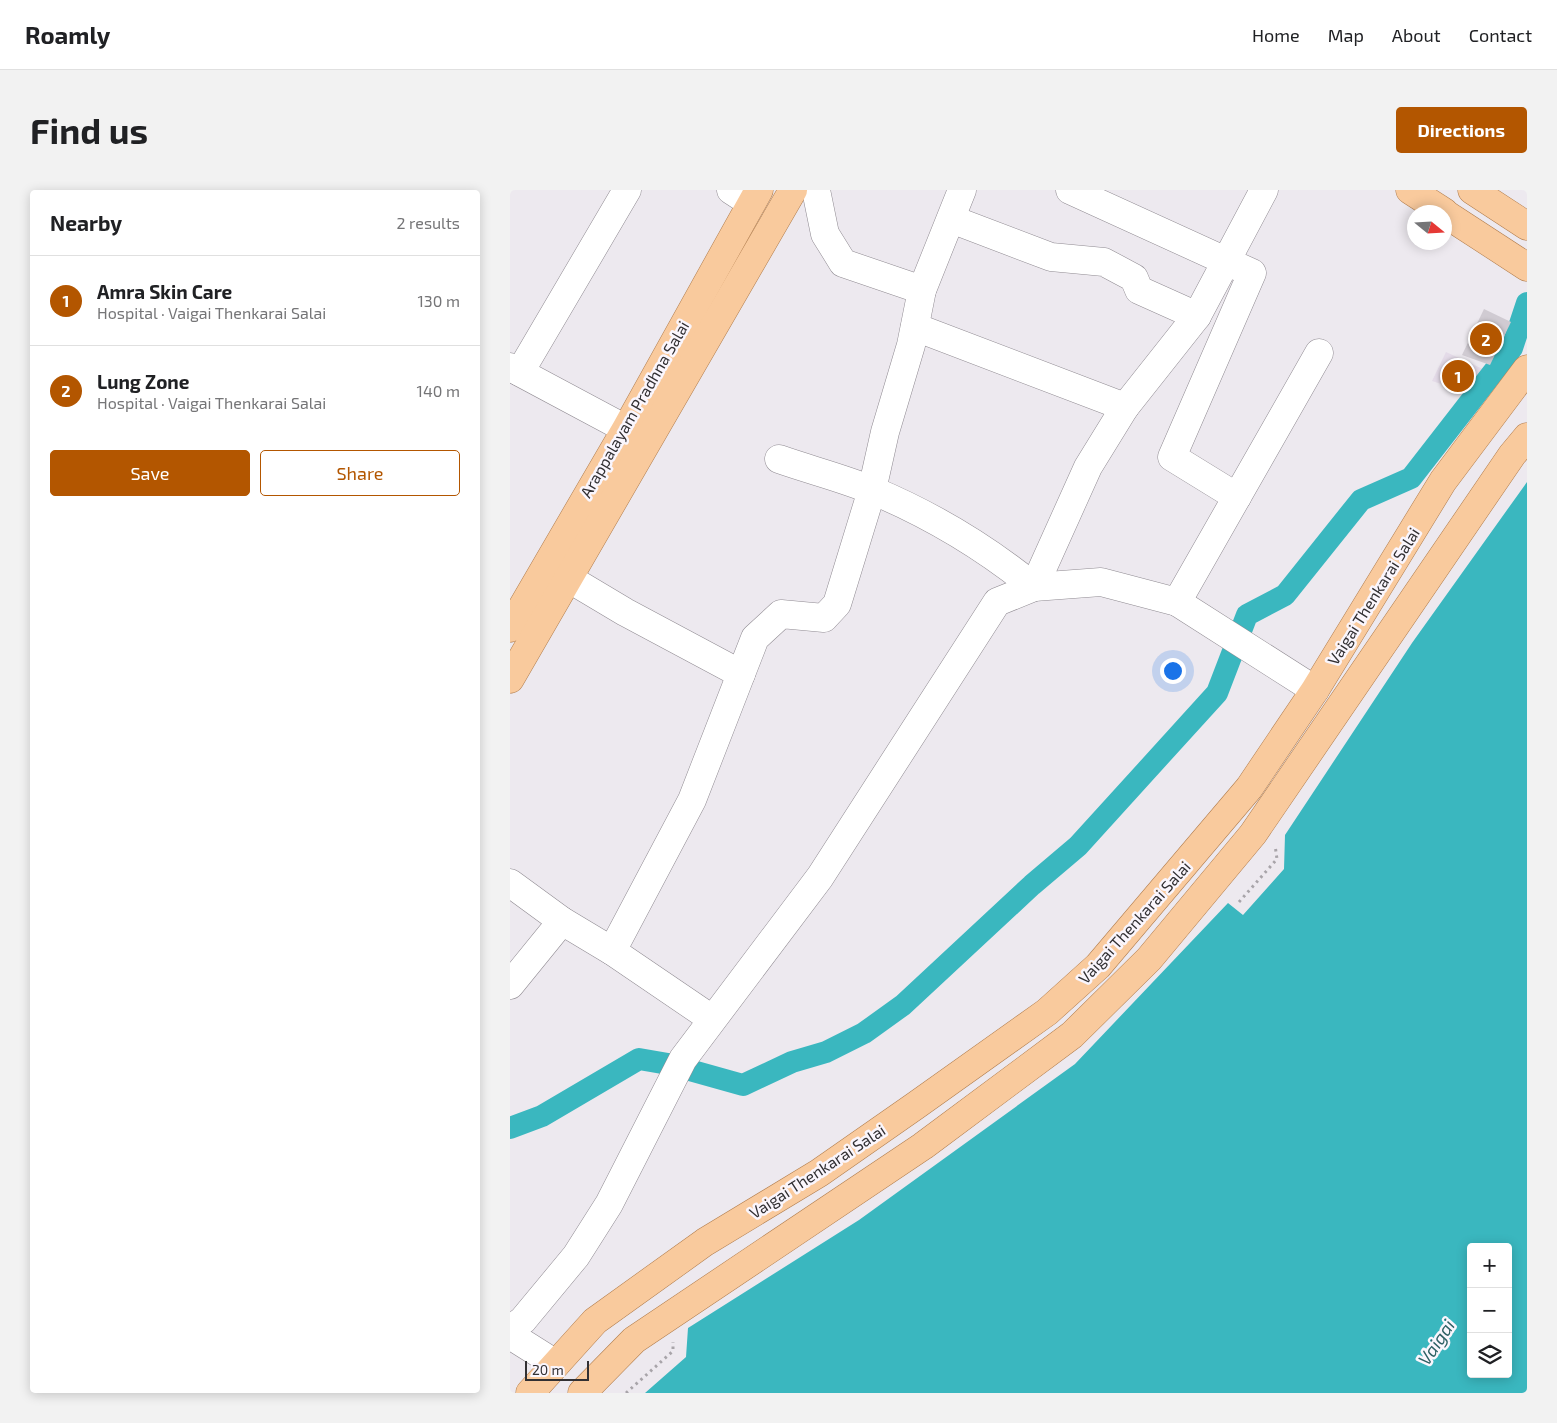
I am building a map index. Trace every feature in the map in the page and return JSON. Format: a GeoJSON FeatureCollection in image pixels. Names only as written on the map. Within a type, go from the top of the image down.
{"type":"FeatureCollection","features":[{"type":"Feature","properties":{"kind":"main road","name":"Arappalayam Pradhna Salai"},"geometry":{"type":"LineString","coordinates":[[510,679],[793,190]]}},
{"type":"Feature","properties":{"kind":"main road"},"geometry":{"type":"LineString","coordinates":[[1410,190],[1432,205]]}},
{"type":"Feature","properties":{"kind":"main road"},"geometry":{"type":"LineString","coordinates":[[1472,190],[1527,226]]}},
{"type":"Feature","properties":{"kind":"main road","name":"Arappalayam Pradhna Salai"},"geometry":{"type":"LineString","coordinates":[[510,628],[626,428],[747,194]]}},
{"type":"Feature","properties":{"kind":"main road"},"geometry":{"type":"LineString","coordinates":[[1452,218],[1524,265]]}},
{"type":"Feature","properties":{"kind":"main road","name":"Vaigai Thenkarai Salai"},"geometry":{"type":"LineString","coordinates":[[530,1393],[595,1321],[705,1242],[819,1173],[1055,1005],[1098,966],[1249,788],[1315,690],[1443,481],[1527,369]]}},
{"type":"Feature","properties":{"kind":"main road","name":"Vaigai Thenkarai Salai"},"geometry":{"type":"LineString","coordinates":[[582,1393],[634,1340],[923,1146],[1072,1035],[1149,959],[1253,834],[1512,455],[1527,437]]}},
{"type":"Feature","properties":{"kind":"street"},"geometry":{"type":"LineString","coordinates":[[626,428],[515,370],[627,190]]}},
{"type":"Feature","properties":{"kind":"street"},"geometry":{"type":"LineString","coordinates":[[816,190],[825,234],[843,263],[922,290]]}},
{"type":"Feature","properties":{"kind":"street"},"geometry":{"type":"LineString","coordinates":[[612,951],[692,800],[755,638],[782,614],[824,618],[837,604],[872,490],[885,432],[915,327],[922,290],[962,190]]}},
{"type":"Feature","properties":{"kind":"street"},"geometry":{"type":"LineString","coordinates":[[1070,190],[1252,273],[1172,457],[1237,497]]}},
{"type":"Feature","properties":{"kind":"street"},"geometry":{"type":"LineString","coordinates":[[1034,587],[1088,467],[1125,407],[1197,316],[1264,190]]}},
{"type":"Feature","properties":{"kind":"street"},"geometry":{"type":"LineString","coordinates":[[951,219],[1051,257],[1104,262],[1134,278],[1139,290],[1197,316]]}},
{"type":"Feature","properties":{"kind":"street"},"geometry":{"type":"LineString","coordinates":[[915,327],[1125,407]]}},
{"type":"Feature","properties":{"kind":"street"},"geometry":{"type":"LineString","coordinates":[[1177,602],[1319,353]]}},
{"type":"Feature","properties":{"kind":"street"},"geometry":{"type":"LineString","coordinates":[[779,460],[872,490],[947,527],[998,558],[1034,587]]}},
{"type":"Feature","properties":{"kind":"street"},"geometry":{"type":"LineString","coordinates":[[568,578],[625,612],[741,674]]}},
{"type":"Feature","properties":{"kind":"street"},"geometry":{"type":"LineString","coordinates":[[510,1330],[523,1320],[576,1256],[608,1204],[677,1071],[712,1020],[820,878],[997,602],[1034,587],[1102,582],[1177,602],[1315,690]]}},
{"type":"Feature","properties":{"kind":"street"},"geometry":{"type":"LineString","coordinates":[[510,883],[562,921],[612,951],[712,1020]]}},
{"type":"Feature","properties":{"kind":"street"},"geometry":{"type":"LineString","coordinates":[[510,985],[562,921]]}},
{"type":"Feature","properties":{"kind":"street"},"geometry":{"type":"LineString","coordinates":[[510,1335],[556,1364]]}},
{"type":"Feature","properties":{"kind":"path"},"geometry":{"type":"LineString","coordinates":[[1239,902],[1277,859],[1274,840]]}},
{"type":"Feature","properties":{"kind":"path"},"geometry":{"type":"LineString","coordinates":[[626,1393],[673,1351],[672,1341]]}},
{"type":"Feature","properties":{"kind":"shaded area"},"geometry":{"type":"Polygon","coordinates":[[[1446,352],[1485,370],[1472,394],[1432,381],[1446,352]]]}},
{"type":"Feature","properties":{"kind":"water","name":"Vaigai"},"geometry":{"type":"Polygon","coordinates":[[[1527,482],[1527,1393],[645,1393],[686,1357],[688,1328],[859,1220],[1075,1064],[1228,903],[1243,915],[1284,869],[1285,835],[1412,643],[1527,482]]]}},
{"type":"Feature","properties":{"kind":"building"},"geometry":{"type":"Polygon","coordinates":[[[1484,309],[1511,322],[1490,365],[1462,355],[1484,309]]]}},
{"type":"Feature","properties":{"kind":"waterway"},"geometry":{"type":"LineString","coordinates":[[510,1128],[542,1116],[639,1059],[668,1064],[743,1085],[792,1062],[826,1052],[864,1033],[903,1005],[1032,885],[1078,846],[1217,693],[1247,615],[1285,595],[1361,500],[1411,478],[1512,348],[1527,303]]}},
{"type":"Feature","properties":{"kind":"place","name":"Lung Zone"},"geometry":{"type":"Point","coordinates":[1486,339]}},
{"type":"Feature","properties":{"kind":"place","name":"Amra Skin Care"},"geometry":{"type":"Point","coordinates":[1458,376]}}]}
